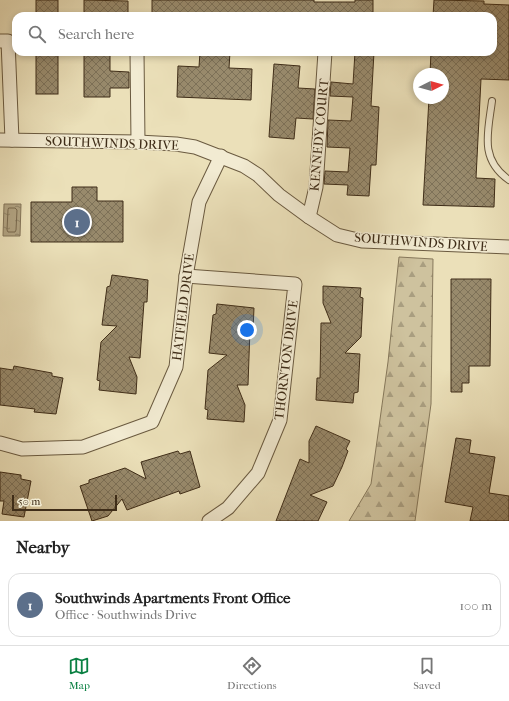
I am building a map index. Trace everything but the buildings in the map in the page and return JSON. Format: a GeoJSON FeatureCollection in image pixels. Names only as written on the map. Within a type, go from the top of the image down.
{"type":"FeatureCollection","features":[{"type":"Feature","properties":{"kind":"street"},"geometry":{"type":"LineString","coordinates":[[0,41],[8,41],[6,140]]}},
{"type":"Feature","properties":{"kind":"street"},"geometry":{"type":"LineString","coordinates":[[137,56],[138,142]]}},
{"type":"Feature","properties":{"kind":"street","name":"KENNEDY COURT"},"geometry":{"type":"LineString","coordinates":[[309,217],[316,187],[325,56]]}},
{"type":"Feature","properties":{"kind":"street","name":"SOUTHWINDS DRIVE"},"geometry":{"type":"LineString","coordinates":[[6,140],[138,142],[176,144],[195,147],[244,166],[258,175],[279,195],[337,235],[362,241],[509,247]]}},
{"type":"Feature","properties":{"kind":"street","name":"HATFIELD DRIVE"},"geometry":{"type":"LineString","coordinates":[[0,443],[22,448],[84,447],[152,422],[176,367],[186,276],[199,202],[221,156]]}},
{"type":"Feature","properties":{"kind":"street","name":"THORNTON DRIVE"},"geometry":{"type":"LineString","coordinates":[[186,276],[296,284],[280,420],[258,473],[228,508],[209,521]]}},
{"type":"Feature","properties":{"kind":"lane"},"geometry":{"type":"LineString","coordinates":[[492,101],[487,143],[491,160],[499,173],[509,180]]}},
{"type":"Feature","properties":{"kind":"green space"},"geometry":{"type":"Polygon","coordinates":[[[399,257],[433,259],[431,404],[415,521],[349,521],[371,484],[388,362],[399,257]]]}},
{"type":"Feature","properties":{"kind":"water"},"geometry":{"type":"Polygon","coordinates":[[[4,204],[21,204],[20,236],[3,236],[4,204]]]}},
{"type":"Feature","properties":{"kind":"place","name":"Southwinds Apartments Front Office"},"geometry":{"type":"Point","coordinates":[77,222]}}]}
